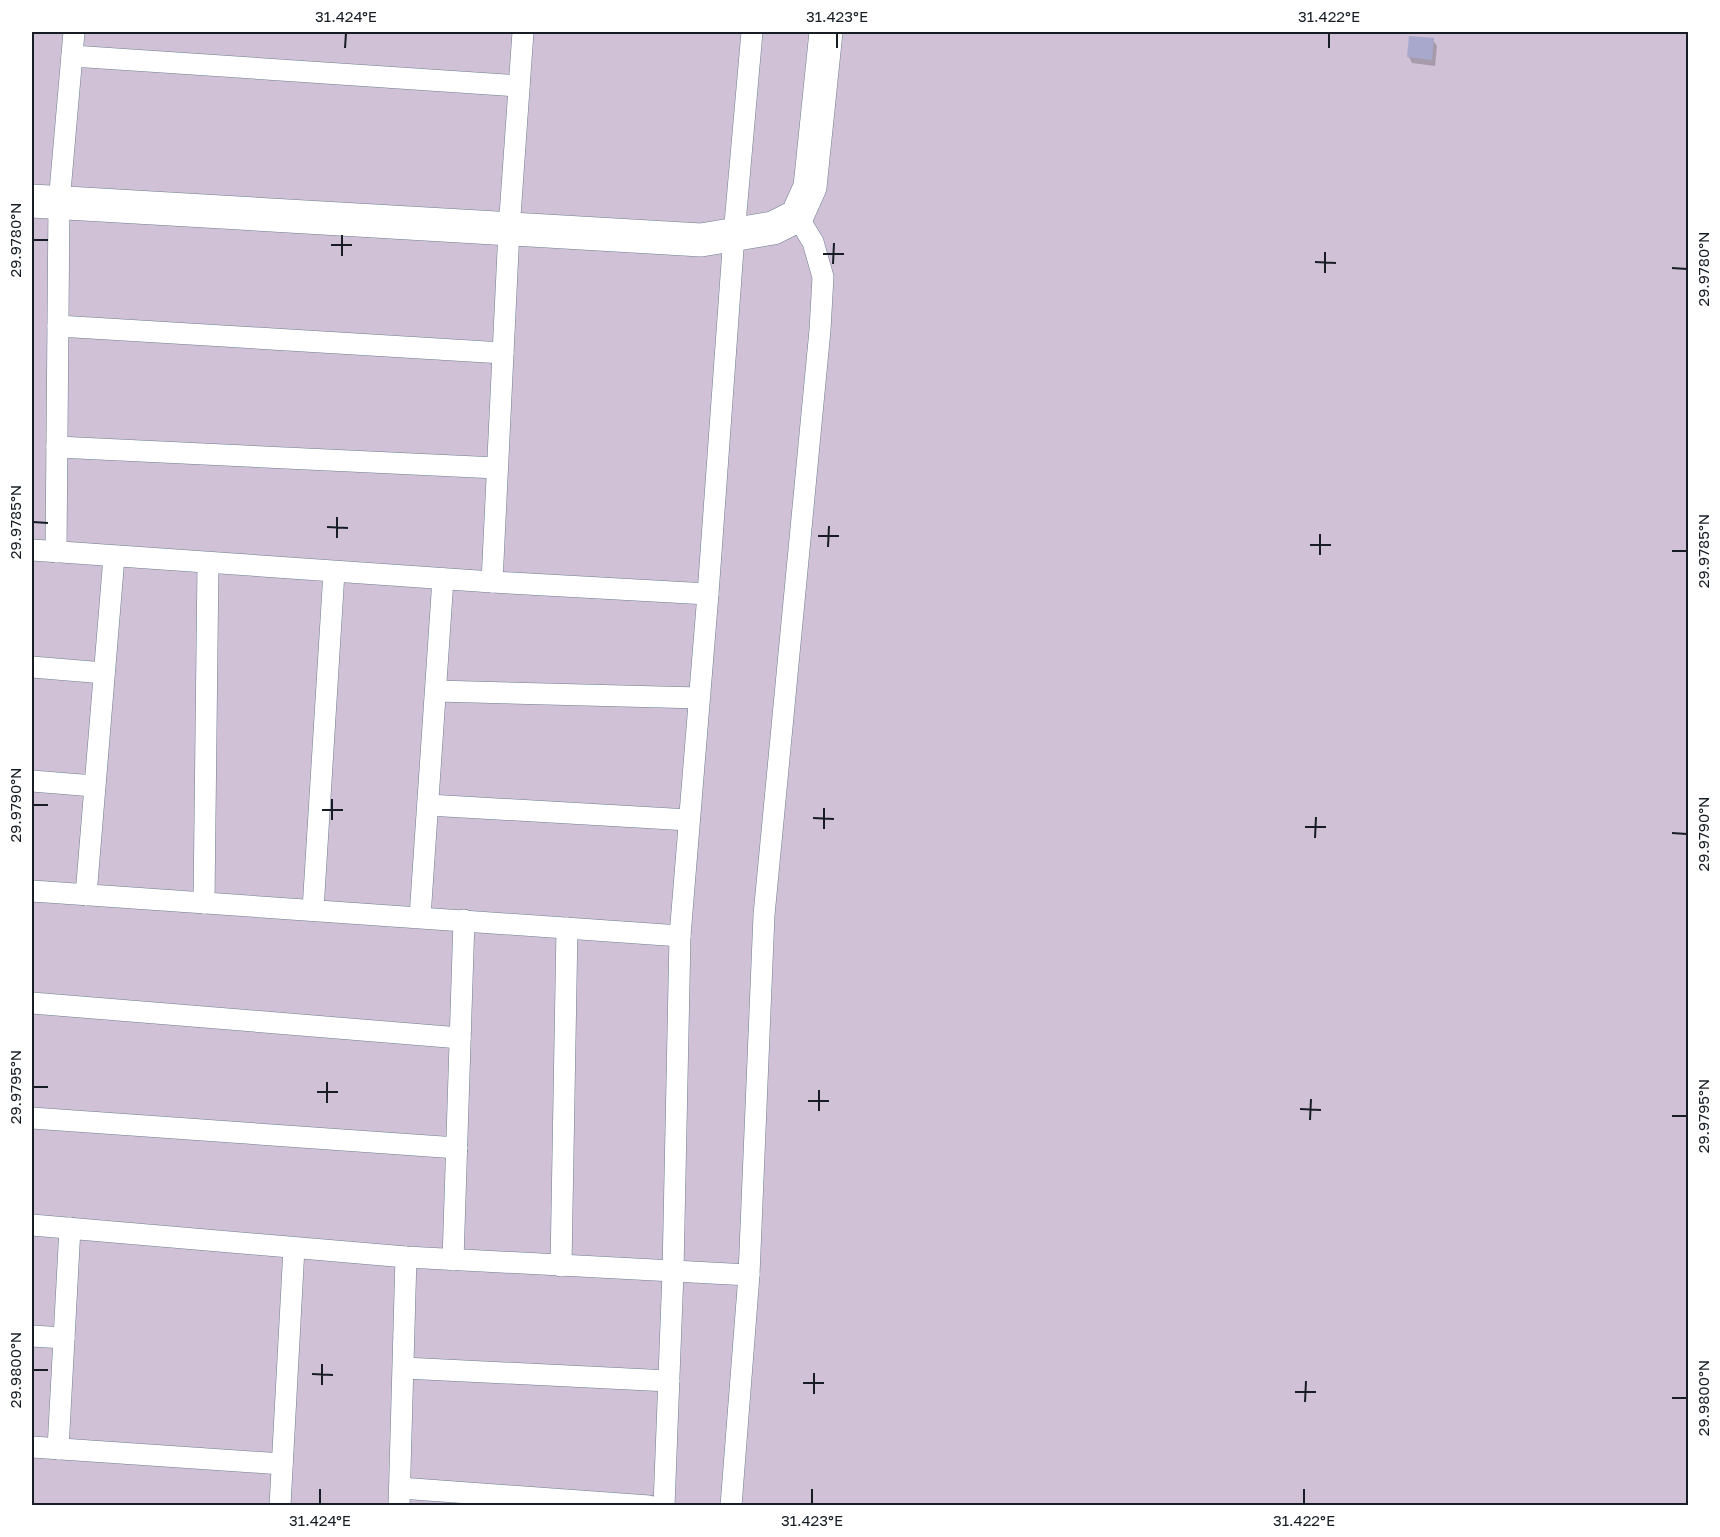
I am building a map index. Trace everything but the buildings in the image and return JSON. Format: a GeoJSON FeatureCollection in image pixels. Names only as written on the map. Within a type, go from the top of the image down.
{"type":"FeatureCollection","features":[{"type":"Feature","properties":{"kind":"street"},"geometry":{"type":"LineString","coordinates":[[45,202],[701,240],[772,228],[797,216],[810,187],[826,32]]}},
{"type":"Feature","properties":{"kind":"lane"},"geometry":{"type":"LineString","coordinates":[[56,552],[58,326],[45,202],[72,56],[74,32]]}},
{"type":"Feature","properties":{"kind":"lane"},"geometry":{"type":"LineString","coordinates":[[492,582],[509,230],[523,32]]}},
{"type":"Feature","properties":{"kind":"lane"},"geometry":{"type":"LineString","coordinates":[[664,1506],[673,1272],[680,936],[734,235],[752,32]]}},
{"type":"Feature","properties":{"kind":"lane"},"geometry":{"type":"LineString","coordinates":[[72,56],[519,86]]}},
{"type":"Feature","properties":{"kind":"lane"},"geometry":{"type":"LineString","coordinates":[[731,1506],[749,1275],[764,915],[819,342],[823,277],[813,242],[797,216]]}},
{"type":"Feature","properties":{"kind":"lane"},"geometry":{"type":"LineString","coordinates":[[58,326],[503,352]]}},
{"type":"Feature","properties":{"kind":"lane"},"geometry":{"type":"LineString","coordinates":[[57,447],[497,468]]}},
{"type":"Feature","properties":{"kind":"lane"},"geometry":{"type":"LineString","coordinates":[[32,550],[334,572],[708,594]]}},
{"type":"Feature","properties":{"kind":"lane"},"geometry":{"type":"LineString","coordinates":[[86,895],[114,557]]}},
{"type":"Feature","properties":{"kind":"lane"},"geometry":{"type":"LineString","coordinates":[[204,903],[208,563]]}},
{"type":"Feature","properties":{"kind":"lane"},"geometry":{"type":"LineString","coordinates":[[313,910],[334,572]]}},
{"type":"Feature","properties":{"kind":"lane"},"geometry":{"type":"LineString","coordinates":[[420,916],[443,579]]}},
{"type":"Feature","properties":{"kind":"lane"},"geometry":{"type":"LineString","coordinates":[[32,667],[104,673]]}},
{"type":"Feature","properties":{"kind":"lane"},"geometry":{"type":"LineString","coordinates":[[436,691],[699,698]]}},
{"type":"Feature","properties":{"kind":"lane"},"geometry":{"type":"LineString","coordinates":[[32,781],[94,786]]}},
{"type":"Feature","properties":{"kind":"lane"},"geometry":{"type":"LineString","coordinates":[[428,805],[689,820]]}},
{"type":"Feature","properties":{"kind":"lane"},"geometry":{"type":"LineString","coordinates":[[32,891],[420,916],[680,936]]}},
{"type":"Feature","properties":{"kind":"lane"},"geometry":{"type":"LineString","coordinates":[[453,1260],[464,920]]}},
{"type":"Feature","properties":{"kind":"lane"},"geometry":{"type":"LineString","coordinates":[[561,1266],[567,928]]}},
{"type":"Feature","properties":{"kind":"lane"},"geometry":{"type":"LineString","coordinates":[[32,1003],[460,1038]]}},
{"type":"Feature","properties":{"kind":"lane"},"geometry":{"type":"LineString","coordinates":[[32,1118],[456,1148]]}},
{"type":"Feature","properties":{"kind":"lane"},"geometry":{"type":"LineString","coordinates":[[32,1225],[406,1257],[749,1275]]}},
{"type":"Feature","properties":{"kind":"lane"},"geometry":{"type":"LineString","coordinates":[[58,1449],[70,1228]]}},
{"type":"Feature","properties":{"kind":"lane"},"geometry":{"type":"LineString","coordinates":[[280,1506],[294,1248]]}},
{"type":"Feature","properties":{"kind":"lane"},"geometry":{"type":"LineString","coordinates":[[406,1257],[400,1497],[649,1506]]}},
{"type":"Feature","properties":{"kind":"lane"},"geometry":{"type":"LineString","coordinates":[[32,1336],[64,1338]]}},
{"type":"Feature","properties":{"kind":"lane"},"geometry":{"type":"LineString","coordinates":[[404,1368],[669,1381]]}},
{"type":"Feature","properties":{"kind":"lane"},"geometry":{"type":"LineString","coordinates":[[32,1447],[282,1464]]}},
{"type":"Feature","properties":{"kind":"shaded area"},"geometry":{"type":"Polygon","coordinates":[[[32,32],[1688,32],[1688,1505],[32,1505],[32,32]]]}}]}
